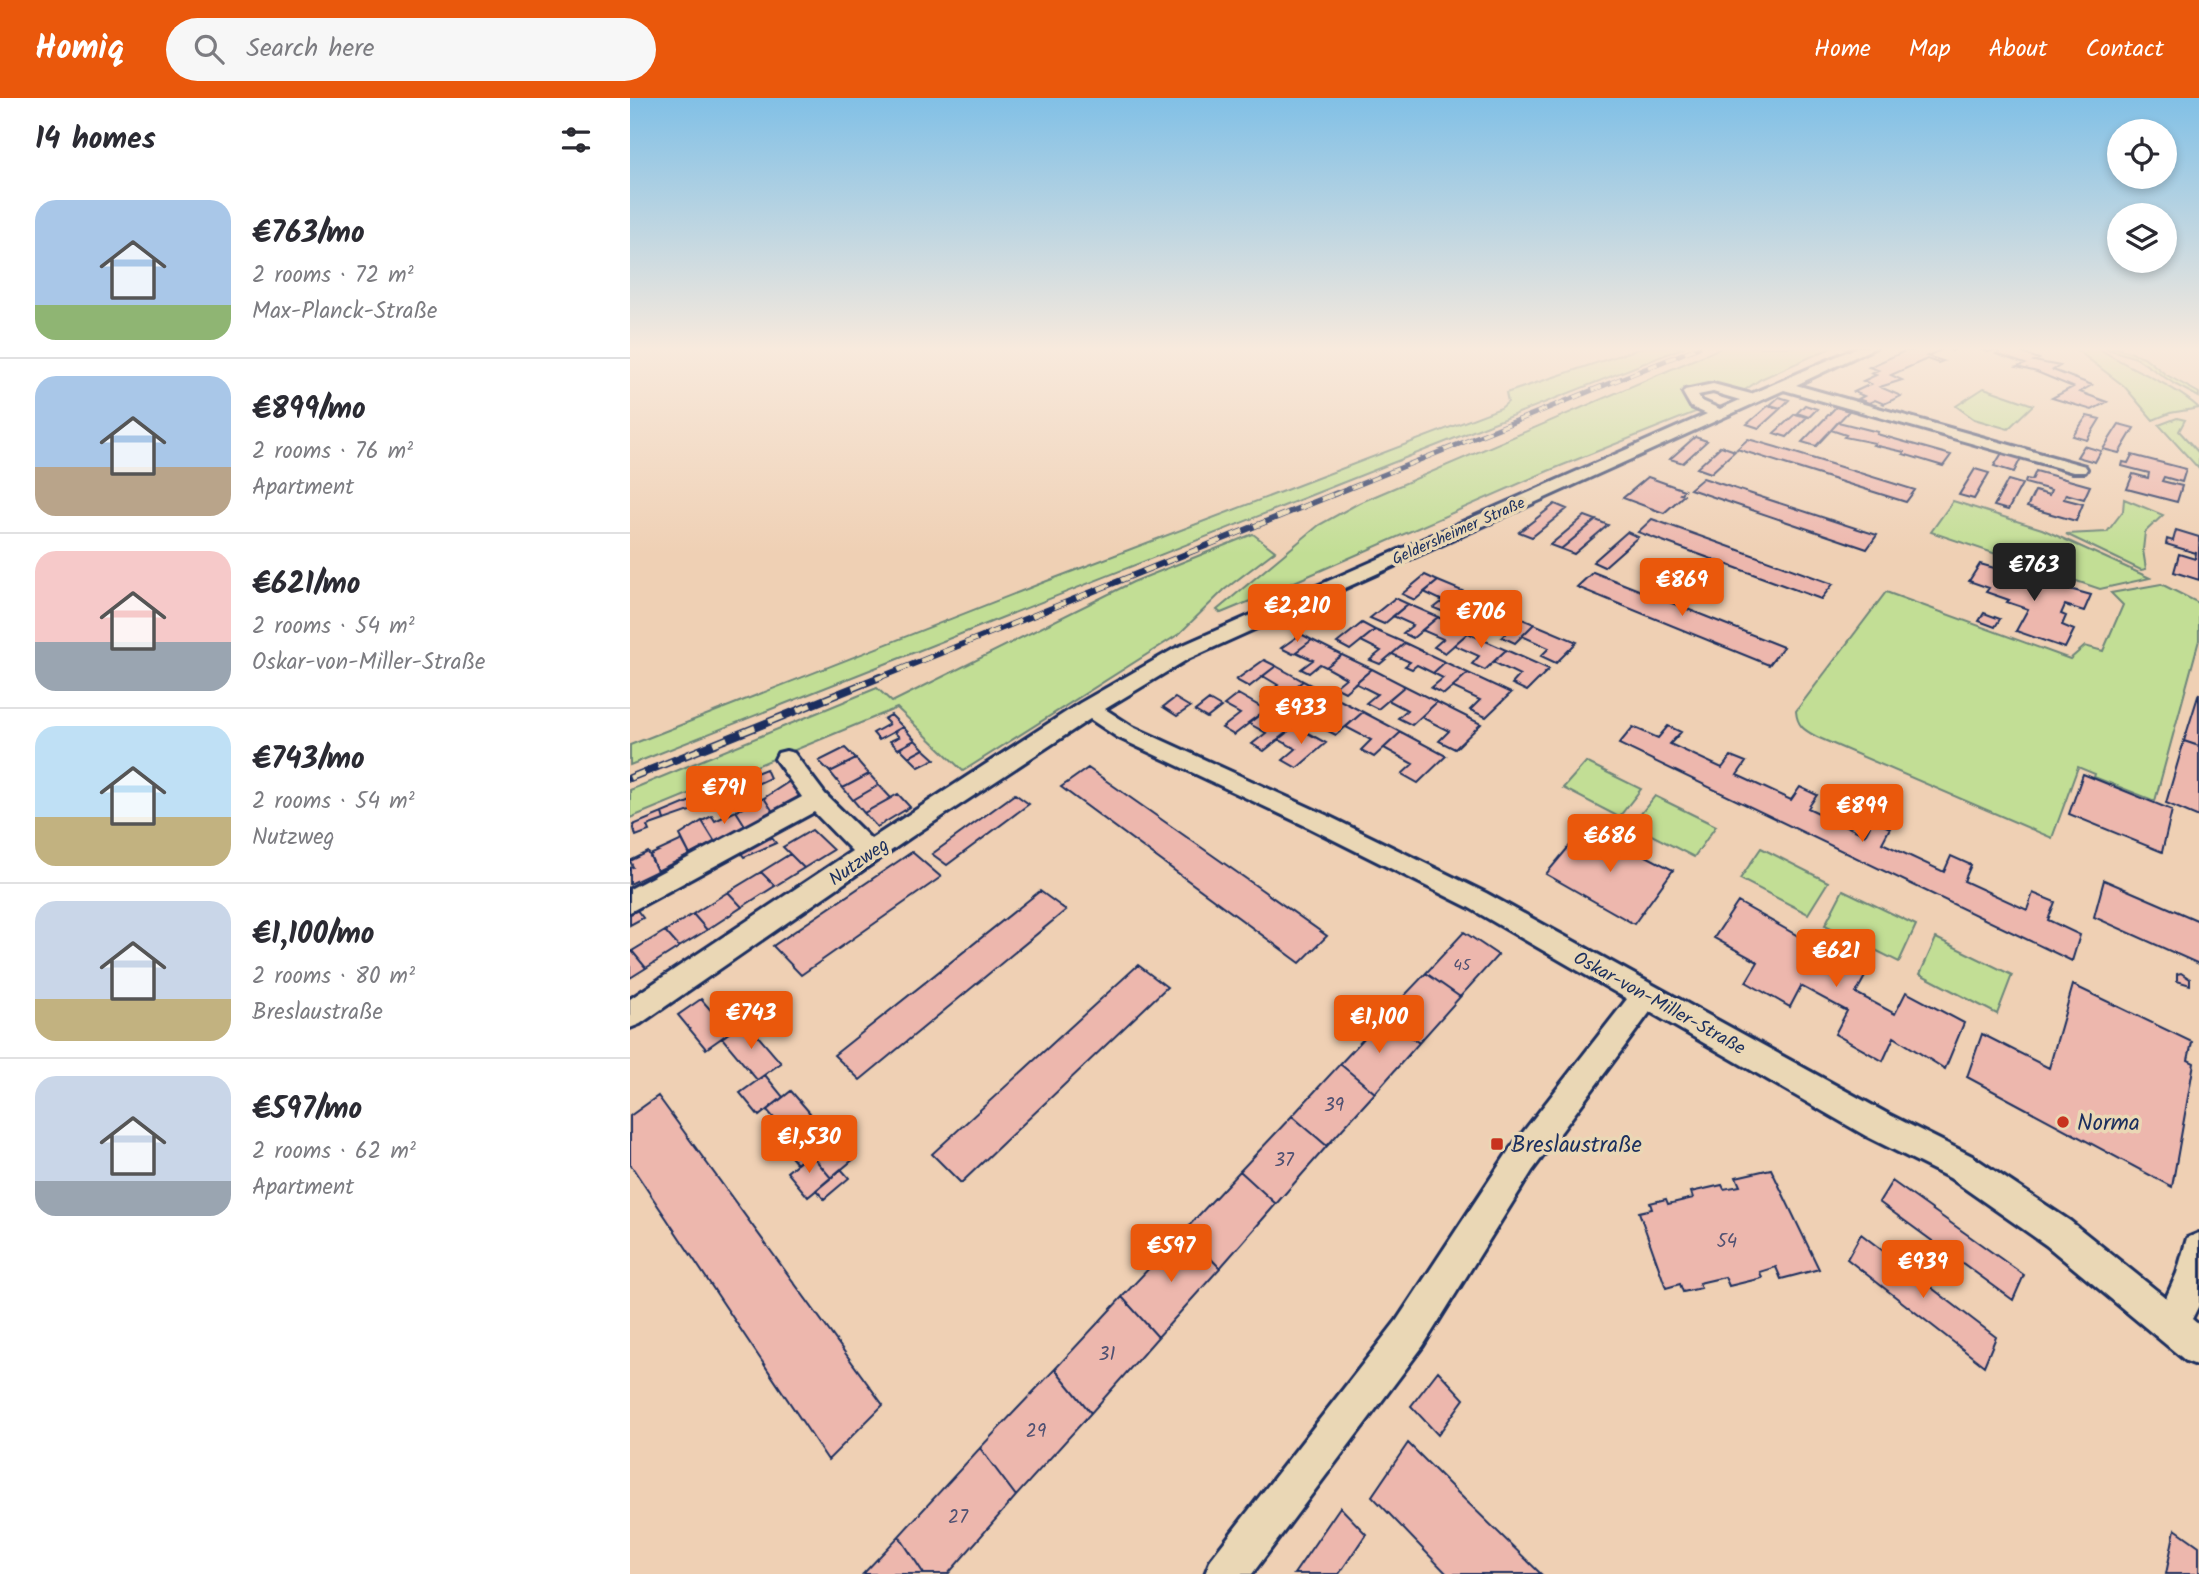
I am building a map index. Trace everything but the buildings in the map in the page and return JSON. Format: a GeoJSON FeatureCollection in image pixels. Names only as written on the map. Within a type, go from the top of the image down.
{"type":"FeatureCollection","features":[{"type":"Feature","properties":{"kind":"street","name":"Geldersheimer Straße"},"geometry":{"type":"LineString","coordinates":[[1088,708],[1181,654],[1260,617],[1716,416]]}},
{"type":"Feature","properties":{"kind":"street"},"geometry":{"type":"LineString","coordinates":[[1890,416],[2079,469]]}},
{"type":"Feature","properties":{"kind":"street","name":"Nutzweg"},"geometry":{"type":"LineString","coordinates":[[630,1015],[1088,708]]}},
{"type":"Feature","properties":{"kind":"street","name":"Oskar-von-Miller-Straße"},"geometry":{"type":"LineString","coordinates":[[1088,708],[1125,732],[1308,817],[1477,900],[1983,1181],[2059,1233],[2199,1348]]}},
{"type":"Feature","properties":{"kind":"street"},"geometry":{"type":"LineString","coordinates":[[786,759],[817,800],[869,853]]}},
{"type":"Feature","properties":{"kind":"street"},"geometry":{"type":"LineString","coordinates":[[630,901],[817,800]]}},
{"type":"Feature","properties":{"kind":"street"},"geometry":{"type":"LineString","coordinates":[[1226,1574],[1410,1333],[1521,1160],[1646,996]]}},
{"type":"Feature","properties":{"kind":"street"},"geometry":{"type":"LineString","coordinates":[[2172,1324],[2194,1276],[2199,1250]]}},
{"type":"Feature","properties":{"kind":"green space"},"geometry":{"type":"Polygon","coordinates":[[[1480,416],[1511,416],[630,765],[630,745],[1047,581],[1480,416]]]}},
{"type":"Feature","properties":{"kind":"green space"},"geometry":{"type":"Polygon","coordinates":[[[1562,416],[1686,416],[1548,471],[1267,594],[1221,613],[1217,610],[1319,525],[1359,503],[1562,416]]]}},
{"type":"Feature","properties":{"kind":"green space"},"geometry":{"type":"Polygon","coordinates":[[[1970,416],[2022,416],[2008,429],[1970,416]]]}},
{"type":"Feature","properties":{"kind":"green space"},"geometry":{"type":"Polygon","coordinates":[[[2177,418],[2185,420],[2179,431],[2199,453],[2199,469],[2159,425],[2177,418]]]}},
{"type":"Feature","properties":{"kind":"green space"},"geometry":{"type":"Polygon","coordinates":[[[2124,499],[2163,515],[2145,532],[2143,550],[2146,569],[2141,570],[2066,534],[2107,532],[2123,511],[2124,499]]]}},
{"type":"Feature","properties":{"kind":"green space"},"geometry":{"type":"Polygon","coordinates":[[[1953,501],[2042,529],[2150,578],[2100,589],[1931,532],[1953,501]]]}},
{"type":"Feature","properties":{"kind":"green space"},"geometry":{"type":"Polygon","coordinates":[[[1253,534],[1275,551],[1224,590],[1179,634],[963,771],[897,708],[630,818],[630,790],[877,688],[892,702],[1133,582],[1253,534]]]}},
{"type":"Feature","properties":{"kind":"green space"},"geometry":{"type":"Polygon","coordinates":[[[2161,584],[2199,603],[2199,640],[2155,801],[2094,777],[2095,774],[2078,767],[2052,838],[1817,737],[1805,730],[1798,720],[1796,711],[1886,592],[2070,659],[2085,646],[2103,651],[2123,605],[2111,593],[2161,584]]]}},
{"type":"Feature","properties":{"kind":"green space"},"geometry":{"type":"Polygon","coordinates":[[[1586,762],[1641,789],[1619,817],[1563,788],[1586,762]]]}},
{"type":"Feature","properties":{"kind":"green space"},"geometry":{"type":"Polygon","coordinates":[[[1655,796],[1716,826],[1694,857],[1632,825],[1655,796]]]}},
{"type":"Feature","properties":{"kind":"green space"},"geometry":{"type":"Polygon","coordinates":[[[1761,848],[1828,882],[1808,914],[1740,879],[1761,848]]]}},
{"type":"Feature","properties":{"kind":"green space"},"geometry":{"type":"Polygon","coordinates":[[[1843,890],[1916,925],[1899,962],[1825,925],[1843,890]]]}},
{"type":"Feature","properties":{"kind":"green space"},"geometry":{"type":"Polygon","coordinates":[[[1936,938],[2012,975],[1997,1014],[1920,974],[1936,938]]]}},
{"type":"Feature","properties":{"kind":"railway"},"geometry":{"type":"LineString","coordinates":[[1333,495],[1529,416]]}},
{"type":"Feature","properties":{"kind":"railway"},"geometry":{"type":"LineString","coordinates":[[876,679],[1337,493]]}},
{"type":"Feature","properties":{"kind":"railway"},"geometry":{"type":"LineString","coordinates":[[630,778],[880,677]]}},
{"type":"Feature","properties":{"kind":"place","name":"Norma"},"geometry":{"type":"Point","coordinates":[2063,1122]}},
{"type":"Feature","properties":{"kind":"place","name":"Breslaustraße"},"geometry":{"type":"Point","coordinates":[1497,1144]}}]}
